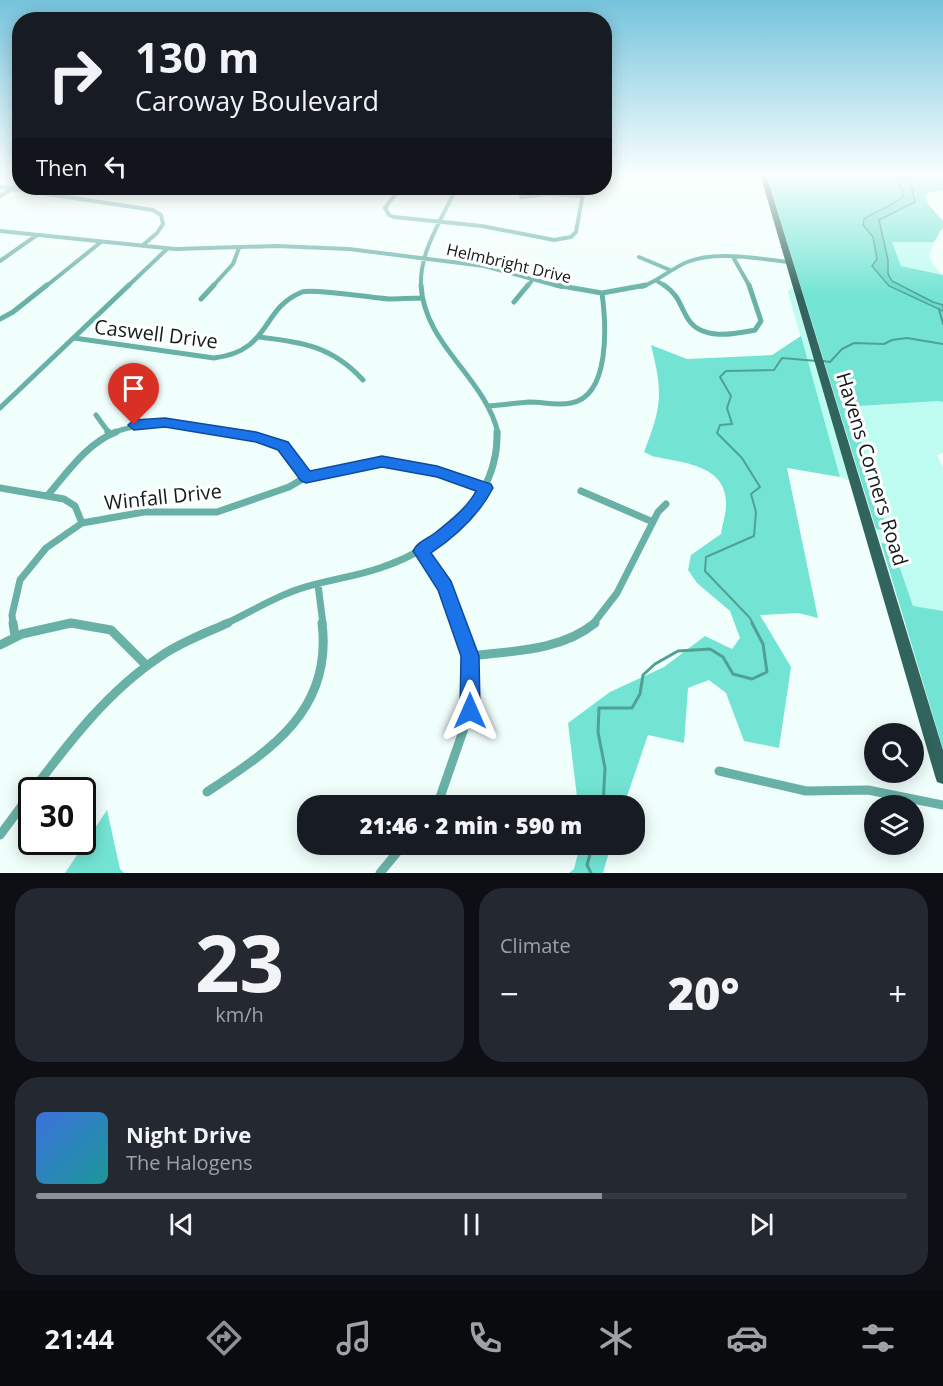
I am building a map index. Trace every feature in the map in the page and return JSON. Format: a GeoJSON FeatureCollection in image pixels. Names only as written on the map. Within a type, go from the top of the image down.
{"type":"FeatureCollection","features":[{"type":"Feature","properties":{"kind":"main road","name":"Havens Corners Road"},"geometry":{"type":"LineString","coordinates":[[775,215],[943,776]]}},
{"type":"Feature","properties":{"kind":"street"},"geometry":{"type":"LineString","coordinates":[[142,246],[157,233],[163,224],[161,215]]}},
{"type":"Feature","properties":{"kind":"street"},"geometry":{"type":"LineString","coordinates":[[389,215],[514,231],[554,240],[571,237],[576,231],[579,215]]}},
{"type":"Feature","properties":{"kind":"street"},"geometry":{"type":"LineString","coordinates":[[42,777],[76,732],[146,665],[163,654],[298,590],[380,568],[421,551],[441,538],[477,503],[491,476],[498,434],[488,406],[440,338],[426,315],[421,298],[419,279],[424,257],[443,215]]}},
{"type":"Feature","properties":{"kind":"street","name":"Helmbright Drive"},"geometry":{"type":"LineString","coordinates":[[0,231],[167,249],[318,247],[424,257],[484,266],[574,290],[602,293],[639,288],[657,281],[670,270],[690,261],[704,258],[733,257],[790,262]]}},
{"type":"Feature","properties":{"kind":"street"},"geometry":{"type":"LineString","coordinates":[[0,261],[37,235]]}},
{"type":"Feature","properties":{"kind":"street"},"geometry":{"type":"LineString","coordinates":[[0,320],[14,312],[101,242]]}},
{"type":"Feature","properties":{"kind":"street"},"geometry":{"type":"LineString","coordinates":[[201,299],[233,264],[239,248]]}},
{"type":"Feature","properties":{"kind":"street"},"geometry":{"type":"LineString","coordinates":[[0,408],[167,249]]}},
{"type":"Feature","properties":{"kind":"street"},"geometry":{"type":"LineString","coordinates":[[639,257],[670,270]]}},
{"type":"Feature","properties":{"kind":"street"},"geometry":{"type":"LineString","coordinates":[[657,281],[680,297],[689,320],[694,326],[721,334],[755,330],[761,321],[753,292],[733,257]]}},
{"type":"Feature","properties":{"kind":"street"},"geometry":{"type":"LineString","coordinates":[[514,302],[533,279]]}},
{"type":"Feature","properties":{"kind":"street","name":"Caswell Drive"},"geometry":{"type":"LineString","coordinates":[[74,338],[214,358],[229,358],[243,353],[259,337],[283,303],[292,296],[305,291],[390,299],[421,298]]}},
{"type":"Feature","properties":{"kind":"street"},"geometry":{"type":"LineString","coordinates":[[488,406],[532,402],[573,403],[591,394],[599,380],[606,321],[602,293]]}},
{"type":"Feature","properties":{"kind":"street"},"geometry":{"type":"LineString","coordinates":[[259,337],[299,342],[332,351],[354,369],[363,380]]}},
{"type":"Feature","properties":{"kind":"street"},"geometry":{"type":"LineString","coordinates":[[0,398],[9,399]]}},
{"type":"Feature","properties":{"kind":"street"},"geometry":{"type":"LineString","coordinates":[[96,415],[111,434]]}},
{"type":"Feature","properties":{"kind":"street"},"geometry":{"type":"LineString","coordinates":[[47,496],[82,455],[111,434],[134,425],[165,423],[256,437],[283,446],[306,477]]}},
{"type":"Feature","properties":{"kind":"street","name":"Winfall Drive"},"geometry":{"type":"LineString","coordinates":[[15,636],[12,615],[20,580],[46,548],[82,523],[144,512],[217,512],[289,487],[306,477],[382,461],[437,472],[486,488]]}},
{"type":"Feature","properties":{"kind":"street"},"geometry":{"type":"LineString","coordinates":[[0,488],[73,503],[82,523]]}},
{"type":"Feature","properties":{"kind":"street"},"geometry":{"type":"LineString","coordinates":[[581,490],[653,522]]}},
{"type":"Feature","properties":{"kind":"street"},"geometry":{"type":"LineString","coordinates":[[470,656],[546,645],[588,629],[615,599],[653,522],[666,504]]}},
{"type":"Feature","properties":{"kind":"street"},"geometry":{"type":"LineString","coordinates":[[421,551],[445,586],[470,656],[470,711],[441,795]]}},
{"type":"Feature","properties":{"kind":"street"},"geometry":{"type":"LineString","coordinates":[[207,792],[257,759],[297,722],[320,678],[324,636],[318,585]]}},
{"type":"Feature","properties":{"kind":"street"},"geometry":{"type":"LineString","coordinates":[[0,645],[15,636],[71,623],[111,630],[146,665]]}},
{"type":"Feature","properties":{"kind":"street"},"geometry":{"type":"LineString","coordinates":[[719,771],[806,791],[868,790],[943,805]]}},
{"type":"Feature","properties":{"kind":"street"},"geometry":{"type":"LineString","coordinates":[[0,835],[18,810]]}},
{"type":"Feature","properties":{"kind":"street"},"geometry":{"type":"LineString","coordinates":[[380,873],[395,855]]}},
{"type":"Feature","properties":{"kind":"shaded area"},"geometry":{"type":"Polygon","coordinates":[[[779,215],[871,215],[864,219],[863,224],[873,237],[877,259],[872,266],[889,286],[943,311],[943,402],[860,406],[853,413],[888,531],[876,529],[779,215]]]}},
{"type":"Feature","properties":{"kind":"shaded area"},"geometry":{"type":"Polygon","coordinates":[[[871,215],[890,215],[879,220],[888,260],[888,274],[892,281],[943,305],[943,311],[889,286],[872,266],[877,259],[873,237],[863,225],[864,219],[871,215]]]}},
{"type":"Feature","properties":{"kind":"shaded area"},"geometry":{"type":"Polygon","coordinates":[[[890,215],[938,215],[943,221],[943,227],[934,242],[892,242],[901,266],[943,275],[943,305],[892,281],[888,274],[888,260],[879,220],[890,215]]]}},
{"type":"Feature","properties":{"kind":"shaded area"},"geometry":{"type":"Polygon","coordinates":[[[892,242],[934,242],[929,256],[934,266],[943,275],[901,266],[892,242]]]}},
{"type":"Feature","properties":{"kind":"shaded area"},"geometry":{"type":"Polygon","coordinates":[[[792,287],[851,481],[840,477],[788,292],[792,287]]]}},
{"type":"Feature","properties":{"kind":"shaded area"},"geometry":{"type":"Polygon","coordinates":[[[801,336],[840,477],[787,468],[818,618],[798,613],[760,615],[791,667],[779,748],[744,741],[726,693],[709,680],[688,688],[684,743],[648,735],[627,795],[577,795],[568,723],[610,692],[664,667],[705,636],[732,649],[740,638],[730,611],[697,583],[688,570],[691,555],[721,534],[726,506],[725,492],[720,481],[701,468],[644,452],[659,399],[658,376],[651,345],[687,359],[772,355],[801,336]]]}},
{"type":"Feature","properties":{"kind":"shaded area"},"geometry":{"type":"Polygon","coordinates":[[[943,402],[943,453],[937,455],[943,468],[943,611],[913,607],[892,545],[881,543],[876,529],[888,531],[853,413],[860,406],[943,402]]]}},
{"type":"Feature","properties":{"kind":"shaded area"},"geometry":{"type":"Polygon","coordinates":[[[881,543],[892,545],[913,606],[943,611],[943,749],[881,543]]]}},
{"type":"Feature","properties":{"kind":"shaded area"},"geometry":{"type":"Polygon","coordinates":[[[107,810],[120,869],[124,873],[65,873],[77,855],[96,855],[96,826],[107,810]]]}},
{"type":"Feature","properties":{"kind":"shaded area"},"geometry":{"type":"Polygon","coordinates":[[[578,855],[608,855],[603,873],[569,873],[574,869],[578,855]]]}},
{"type":"Feature","properties":{"kind":"waterway"},"geometry":{"type":"LineString","coordinates":[[939,309],[943,324]]}},
{"type":"Feature","properties":{"kind":"waterway"},"geometry":{"type":"LineString","coordinates":[[823,361],[830,362],[842,349],[854,343],[884,344],[892,340],[907,338],[943,344]]}},
{"type":"Feature","properties":{"kind":"waterway"},"geometry":{"type":"LineString","coordinates":[[753,624],[750,618],[705,571],[706,557],[754,536],[756,512],[751,494],[760,487],[742,458],[717,433],[720,425],[732,424],[727,408],[731,396],[720,377],[726,371],[774,370],[782,358],[817,361]]}},
{"type":"Feature","properties":{"kind":"waterway"},"geometry":{"type":"LineString","coordinates":[[604,795],[605,768],[598,732],[599,708],[632,708],[640,694],[643,675],[655,664],[678,651],[710,649],[723,657],[733,674],[752,679],[767,672],[763,644],[752,623]]}},
{"type":"Feature","properties":{"kind":"waterway"},"geometry":{"type":"LineString","coordinates":[[590,855],[587,865],[591,873]]}},
{"type":"Feature","properties":{"kind":"route"},"geometry":{"type":"LineString","coordinates":[[134,425],[165,423],[256,437],[283,446],[306,477],[382,461],[437,472],[486,488],[477,503],[441,538],[421,551],[445,586],[470,656],[470,711]]}}]}
